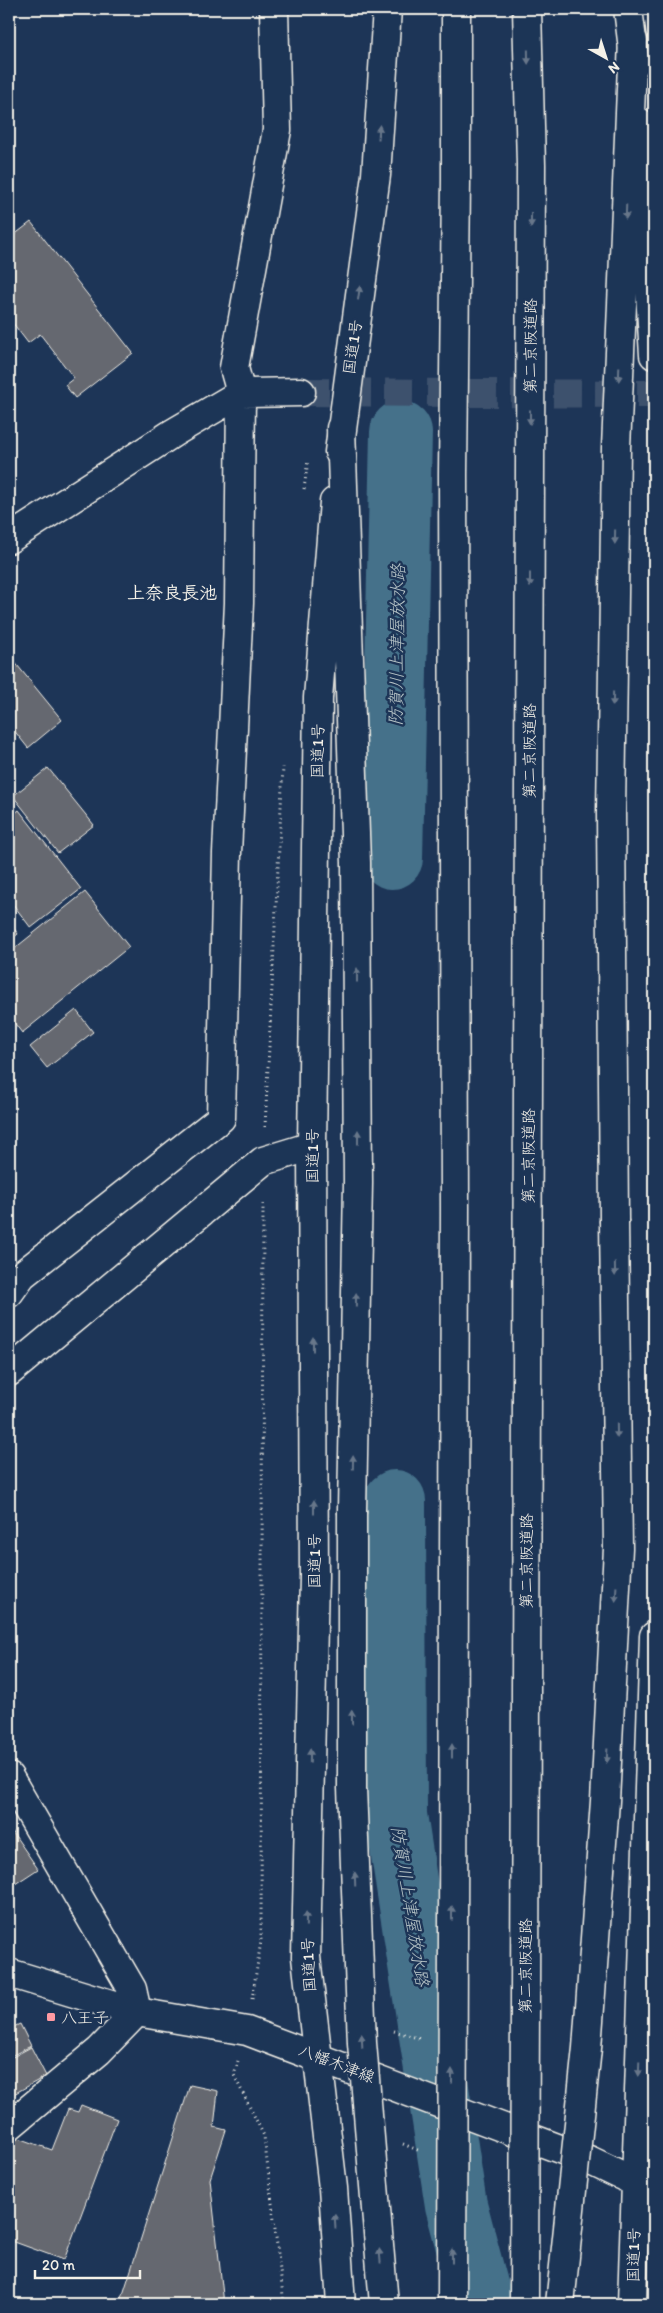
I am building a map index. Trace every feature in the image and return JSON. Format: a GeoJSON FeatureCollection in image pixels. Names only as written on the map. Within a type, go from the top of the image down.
{"type":"FeatureCollection","features":[{"type":"Feature","properties":{"kind":"main road"},"geometry":{"type":"LineString","coordinates":[[9,1293],[22,1275],[221,1118],[227,853],[239,603],[241,393],[234,368],[277,130],[274,9]]}},
{"type":"Feature","properties":{"kind":"main road","name":"国道1号"},"geometry":{"type":"LineString","coordinates":[[341,2304],[333,2188],[315,2055],[306,1957],[314,1576],[312,1146],[318,698],[340,428],[376,175],[387,9]]}},
{"type":"Feature","properties":{"kind":"main road"},"geometry":{"type":"LineString","coordinates":[[452,2304],[453,474],[456,9]]}},
{"type":"Feature","properties":{"kind":"main road","name":"第二京阪道路"},"geometry":{"type":"LineString","coordinates":[[524,2304],[531,175],[527,9]]}},
{"type":"Feature","properties":{"kind":"main road"},"geometry":{"type":"LineString","coordinates":[[628,9],[633,41],[654,355]]}},
{"type":"Feature","properties":{"kind":"main road"},"geometry":{"type":"LineString","coordinates":[[560,2304],[587,2048],[605,1791],[618,1548],[612,813],[616,448],[633,41]]}},
{"type":"Feature","properties":{"kind":"main road"},"geometry":{"type":"LineString","coordinates":[[9,539],[173,433],[241,393],[301,392]]}},
{"type":"Feature","properties":{"kind":"main road"},"geometry":{"type":"LineString","coordinates":[[340,428],[356,863],[358,1183],[352,1511],[352,1788],[362,2043],[384,2304]]}},
{"type":"Feature","properties":{"kind":"main road"},"geometry":{"type":"LineString","coordinates":[[10,1368],[263,1161],[312,1146]]}},
{"type":"Feature","properties":{"kind":"main road","name":"国道1号"},"geometry":{"type":"LineString","coordinates":[[632,2304],[645,2185],[654,1636]]}},
{"type":"Feature","properties":{"kind":"main road"},"geometry":{"type":"LineString","coordinates":[[9,1777],[132,1989],[137,2012],[99,2051],[9,2126]]}},
{"type":"Feature","properties":{"kind":"main road","name":"八幡木津線"},"geometry":{"type":"LineString","coordinates":[[9,1973],[137,2012],[247,2031],[315,2055],[589,2160],[645,2185]]}},
{"type":"Feature","properties":{"kind":"building"},"geometry":{"type":"Polygon","coordinates":[[[31,222],[133,353],[75,398],[65,385],[74,378],[40,334],[28,343],[9,318],[9,239],[31,222]]]}},
{"type":"Feature","properties":{"kind":"building"},"geometry":{"type":"Polygon","coordinates":[[[13,660],[62,720],[28,748],[9,724],[9,663],[13,660]]]}},
{"type":"Feature","properties":{"kind":"building"},"geometry":{"type":"Polygon","coordinates":[[[48,768],[94,825],[58,853],[13,796],[48,768]]]}},
{"type":"Feature","properties":{"kind":"building"},"geometry":{"type":"Polygon","coordinates":[[[19,810],[81,889],[31,928],[9,899],[9,818],[19,810]]]}},
{"type":"Feature","properties":{"kind":"building"},"geometry":{"type":"Polygon","coordinates":[[[85,892],[129,947],[22,1033],[9,1016],[9,953],[85,892]]]}},
{"type":"Feature","properties":{"kind":"building"},"geometry":{"type":"Polygon","coordinates":[[[9,922],[18,934],[9,941],[9,922]]]}},
{"type":"Feature","properties":{"kind":"building"},"geometry":{"type":"Polygon","coordinates":[[[76,1010],[93,1032],[47,1068],[30,1047],[76,1010]]]}},
{"type":"Feature","properties":{"kind":"building"},"geometry":{"type":"Polygon","coordinates":[[[9,1827],[38,1869],[9,1888],[9,1827]]]}},
{"type":"Feature","properties":{"kind":"building"},"geometry":{"type":"Polygon","coordinates":[[[20,2024],[31,2046],[9,2057],[9,2029],[20,2024]]]}},
{"type":"Feature","properties":{"kind":"building"},"geometry":{"type":"Polygon","coordinates":[[[31,2047],[46,2076],[12,2095],[9,2089],[9,2059],[31,2047]]]}},
{"type":"Feature","properties":{"kind":"building"},"geometry":{"type":"Polygon","coordinates":[[[190,2085],[218,2091],[214,2127],[226,2130],[210,2179],[224,2304],[120,2304],[190,2085]]]}},
{"type":"Feature","properties":{"kind":"building"},"geometry":{"type":"Polygon","coordinates":[[[81,2105],[117,2119],[64,2260],[9,2240],[9,2147],[19,2138],[52,2150],[68,2109],[78,2112],[81,2105]]]}},
{"type":"Feature","properties":{"kind":"waterway","name":"防賀川上津屋放水路"},"geometry":{"type":"LineString","coordinates":[[392,858],[401,432]]}},
{"type":"Feature","properties":{"kind":"waterway","name":"防賀川上津屋放水路"},"geometry":{"type":"LineString","coordinates":[[395,1501],[396,1815],[456,2205],[482,2304]]}},
{"type":"Feature","properties":{"kind":"tunnel"},"geometry":{"type":"LineString","coordinates":[[301,392],[654,394]]}},
{"type":"Feature","properties":{"kind":"place","name":"八王子"},"geometry":{"type":"Point","coordinates":[51,2017]}},
{"type":"Feature","properties":{"kind":"district","name":"上奈良長池"},"geometry":{"type":"Point","coordinates":[172,593]}}]}
